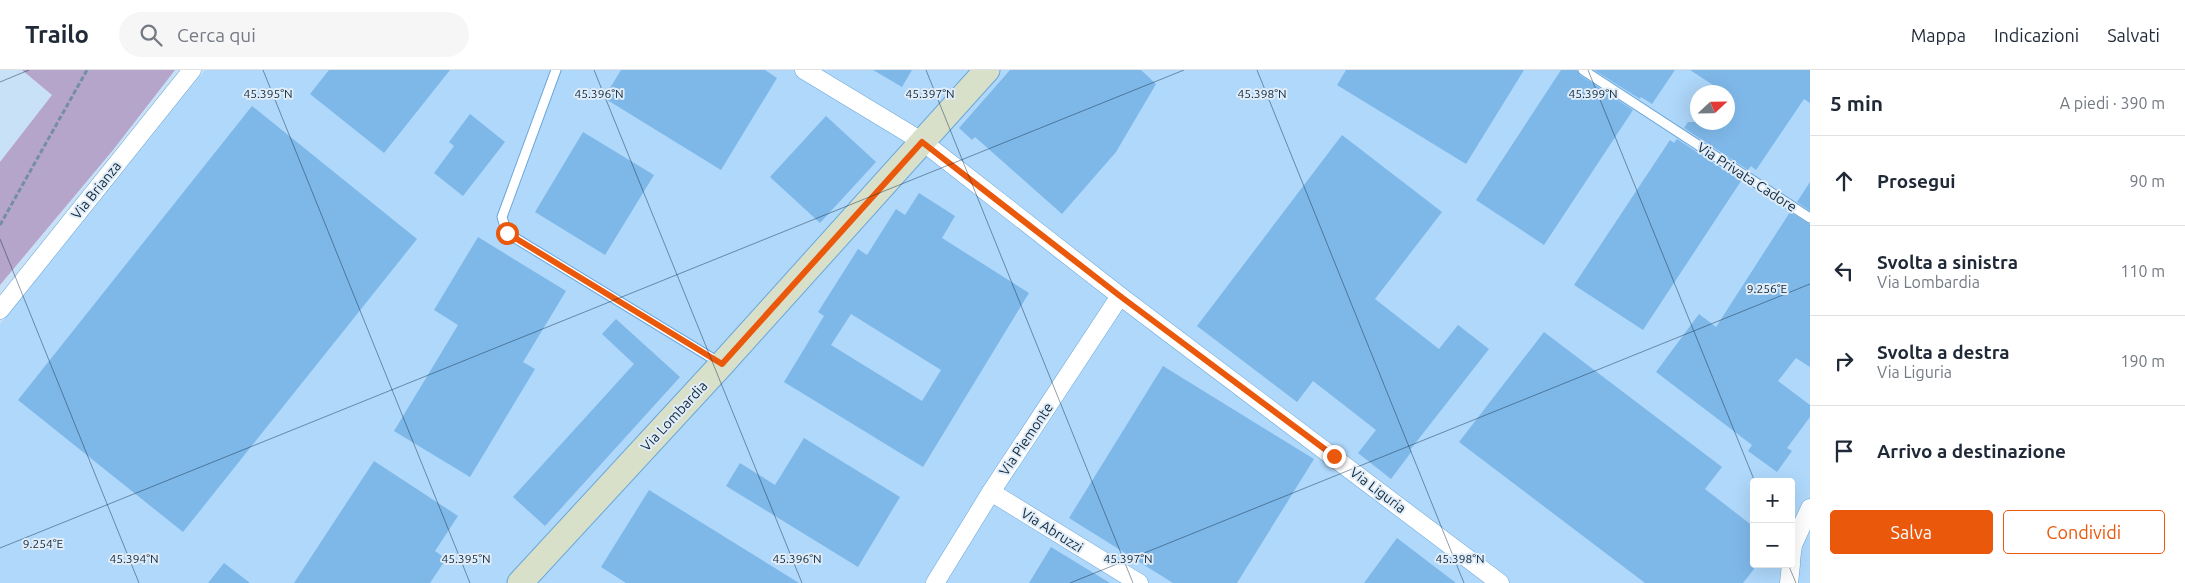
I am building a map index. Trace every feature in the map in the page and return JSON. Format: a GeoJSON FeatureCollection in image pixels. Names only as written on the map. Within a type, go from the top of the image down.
{"type":"FeatureCollection","features":[{"type":"Feature","properties":{"kind":"street","name":"Via Brianza"},"geometry":{"type":"LineString","coordinates":[[0,310],[192,70]]}},
{"type":"Feature","properties":{"kind":"street","name":"Via Liguria"},"geometry":{"type":"LineString","coordinates":[[804,70],[922,142],[1120,296],[1500,583]]}},
{"type":"Feature","properties":{"kind":"street","name":"Via Lombardia"},"geometry":{"type":"LineString","coordinates":[[520,583],[722,364],[987,70]]}},
{"type":"Feature","properties":{"kind":"street","name":"Via Piemonte"},"geometry":{"type":"LineString","coordinates":[[935,583],[991,492],[1120,296]]}},
{"type":"Feature","properties":{"kind":"street","name":"Via Abruzzi"},"geometry":{"type":"LineString","coordinates":[[991,492],[1139,583]]}},
{"type":"Feature","properties":{"kind":"street"},"geometry":{"type":"LineString","coordinates":[[1795,541],[1810,508]]}},
{"type":"Feature","properties":{"kind":"street"},"geometry":{"type":"LineString","coordinates":[[1789,583],[1791,568]]}},
{"type":"Feature","properties":{"kind":"lane"},"geometry":{"type":"LineString","coordinates":[[556,70],[502,217],[507,233],[722,364]]}},
{"type":"Feature","properties":{"kind":"lane","name":"Via Privata Cadore"},"geometry":{"type":"LineString","coordinates":[[1583,70],[1810,218]]}},
{"type":"Feature","properties":{"kind":"path"},"geometry":{"type":"LineString","coordinates":[[0,225],[87,70]]}},
{"type":"Feature","properties":{"kind":"shaded area"},"geometry":{"type":"Polygon","coordinates":[[[22,70],[175,70],[113,150],[0,285],[0,162],[52,95],[22,70]]]}},
{"type":"Feature","properties":{"kind":"shaded area"},"geometry":{"type":"Polygon","coordinates":[[[205,70],[1810,70],[1810,583],[0,583],[0,324],[205,70]]]}},
{"type":"Feature","properties":{"kind":"building"},"geometry":{"type":"Polygon","coordinates":[[[329,70],[450,70],[384,153],[310,94],[329,70]]]}},
{"type":"Feature","properties":{"kind":"building"},"geometry":{"type":"Polygon","coordinates":[[[621,70],[765,70],[777,78],[721,170],[604,98],[621,70]]]}},
{"type":"Feature","properties":{"kind":"building"},"geometry":{"type":"Polygon","coordinates":[[[873,70],[912,70],[902,87],[873,70]]]}},
{"type":"Feature","properties":{"kind":"building"},"geometry":{"type":"Polygon","coordinates":[[[1010,70],[1141,70],[1156,84],[1116,152],[1062,214],[975,137],[972,140],[959,128],[1010,70]]]}},
{"type":"Feature","properties":{"kind":"building"},"geometry":{"type":"Polygon","coordinates":[[[1346,70],[1524,70],[1466,164],[1337,85],[1346,70]]]}},
{"type":"Feature","properties":{"kind":"building"},"geometry":{"type":"Polygon","coordinates":[[[1561,70],[1577,70],[1580,75],[1633,110],[1544,245],[1476,200],[1561,70]]]}},
{"type":"Feature","properties":{"kind":"building"},"geometry":{"type":"Polygon","coordinates":[[[1594,70],[1675,70],[1652,104],[1641,97],[1640,99],[1594,70]]]}},
{"type":"Feature","properties":{"kind":"building"},"geometry":{"type":"Polygon","coordinates":[[[1690,70],[1810,70],[1810,103],[1804,99],[1756,170],[1751,166],[1748,170],[1684,128],[1690,122],[1690,130],[1735,130],[1735,85],[1713,85],[1690,70]]]}},
{"type":"Feature","properties":{"kind":"building"},"geometry":{"type":"Polygon","coordinates":[[[252,106],[417,239],[183,532],[18,400],[252,106]]]}},
{"type":"Feature","properties":{"kind":"building"},"geometry":{"type":"Polygon","coordinates":[[[470,114],[505,142],[463,196],[434,173],[454,146],[449,142],[470,114]]]}},
{"type":"Feature","properties":{"kind":"building"},"geometry":{"type":"Polygon","coordinates":[[[826,116],[876,162],[820,223],[770,177],[826,116]]]}},
{"type":"Feature","properties":{"kind":"building"},"geometry":{"type":"Polygon","coordinates":[[[583,132],[654,175],[605,255],[535,212],[583,132]]]}},
{"type":"Feature","properties":{"kind":"building"},"geometry":{"type":"Polygon","coordinates":[[[1342,135],[1442,212],[1375,299],[1439,349],[1458,325],[1489,349],[1410,450],[1412,451],[1391,479],[1358,453],[1376,430],[1313,381],[1297,402],[1197,326],[1342,135]]]}},
{"type":"Feature","properties":{"kind":"building"},"geometry":{"type":"Polygon","coordinates":[[[1677,139],[1741,181],[1643,330],[1574,285],[1670,140],[1674,143],[1677,139]]]}},
{"type":"Feature","properties":{"kind":"building"},"geometry":{"type":"Polygon","coordinates":[[[1810,182],[1810,211],[1797,202],[1810,182]]]}},
{"type":"Feature","properties":{"kind":"building"},"geometry":{"type":"Polygon","coordinates":[[[919,193],[955,216],[942,238],[1029,293],[923,467],[784,382],[824,316],[818,312],[858,249],[867,255],[896,209],[905,215],[919,193]],[[851,314],[831,345],[922,401],[941,370],[851,314]]]}},
{"type":"Feature","properties":{"kind":"building"},"geometry":{"type":"Polygon","coordinates":[[[1790,212],[1810,224],[1810,367],[1796,358],[1778,381],[1810,405],[1810,417],[1787,448],[1792,451],[1777,472],[1748,451],[1752,445],[1656,372],[1699,314],[1716,327],[1790,212]]]}},
{"type":"Feature","properties":{"kind":"building"},"geometry":{"type":"Polygon","coordinates":[[[478,237],[566,291],[523,362],[535,369],[470,477],[394,431],[458,325],[434,310],[478,237]]]}},
{"type":"Feature","properties":{"kind":"building"},"geometry":{"type":"Polygon","coordinates":[[[616,319],[680,377],[545,526],[513,497],[634,364],[602,334],[616,319]]]}},
{"type":"Feature","properties":{"kind":"building"},"geometry":{"type":"Polygon","coordinates":[[[1544,332],[1722,467],[1705,489],[1750,524],[1750,568],[1754,569],[1743,583],[1645,583],[1459,442],[1544,332]]]}},
{"type":"Feature","properties":{"kind":"building"},"geometry":{"type":"Polygon","coordinates":[[[1163,366],[1314,459],[1237,583],[1173,583],[1069,518],[1163,366]]]}},
{"type":"Feature","properties":{"kind":"building"},"geometry":{"type":"Polygon","coordinates":[[[804,438],[900,497],[858,567],[726,486],[740,463],[775,485],[804,438]]]}},
{"type":"Feature","properties":{"kind":"building"},"geometry":{"type":"Polygon","coordinates":[[[374,461],[458,516],[435,551],[446,559],[430,583],[294,583],[374,461]]]}},
{"type":"Feature","properties":{"kind":"building"},"geometry":{"type":"Polygon","coordinates":[[[649,490],[799,583],[626,583],[601,567],[649,490]]]}},
{"type":"Feature","properties":{"kind":"building"},"geometry":{"type":"Polygon","coordinates":[[[1397,538],[1456,583],[1364,583],[1397,538]]]}},
{"type":"Feature","properties":{"kind":"building"},"geometry":{"type":"Polygon","coordinates":[[[1051,547],[1110,583],[1029,583],[1051,547]]]}},
{"type":"Feature","properties":{"kind":"building"},"geometry":{"type":"Polygon","coordinates":[[[224,563],[250,583],[208,583],[224,563]]]}},
{"type":"Feature","properties":{"kind":"route"},"geometry":{"type":"LineString","coordinates":[[507,233],[722,364],[922,142],[1120,296],[1334,456]]}}]}
